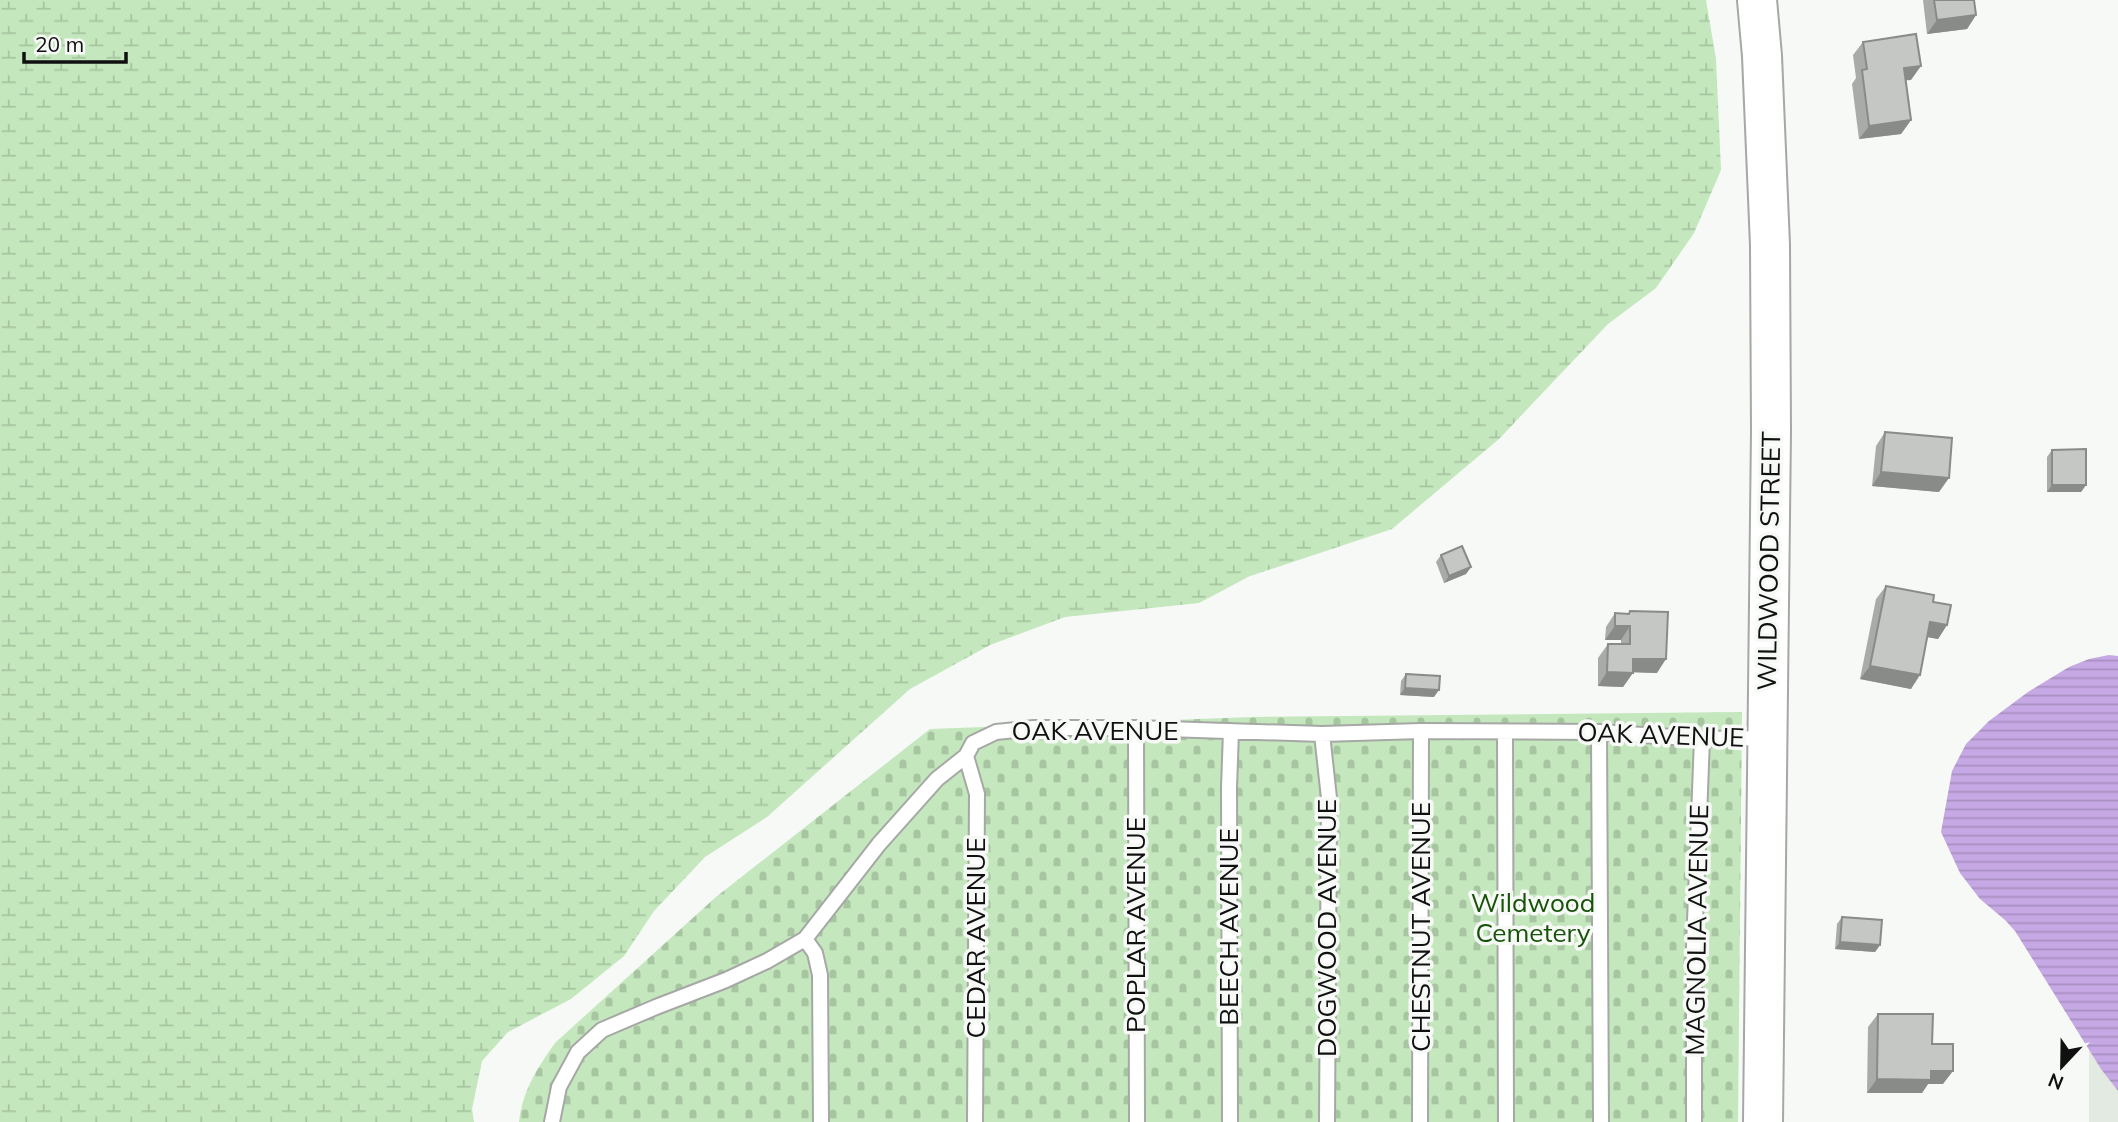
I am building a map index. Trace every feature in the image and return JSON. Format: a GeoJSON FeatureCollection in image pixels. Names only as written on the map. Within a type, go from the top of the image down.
{"type":"FeatureCollection","features":[{"type":"Feature","properties":{"kind":"street","name":"WILDWOOD STREET"},"geometry":{"type":"LineString","coordinates":[[1757,0],[1770,245],[1771,431],[1763,1122]]}},
{"type":"Feature","properties":{"kind":"lane","name":"OAK AVENUE"},"geometry":{"type":"LineString","coordinates":[[552,1122],[559,1087],[578,1052],[602,1030],[726,980],[768,961],[805,939],[888,835],[937,779],[966,757],[974,743],[996,732],[1136,728],[1322,734],[1421,731],[1599,732],[1702,739],[1767,738]]}},
{"type":"Feature","properties":{"kind":"lane","name":"POPLAR AVENUE"},"geometry":{"type":"LineString","coordinates":[[1136,728],[1137,1122]]}},
{"type":"Feature","properties":{"kind":"lane","name":"BEECH AVENUE"},"geometry":{"type":"LineString","coordinates":[[1230,1122],[1231,731]]}},
{"type":"Feature","properties":{"kind":"lane","name":"CHESTNUT AVENUE"},"geometry":{"type":"LineString","coordinates":[[1420,1122],[1421,731]]}},
{"type":"Feature","properties":{"kind":"lane"},"geometry":{"type":"LineString","coordinates":[[1504,732],[1506,1122]]}},
{"type":"Feature","properties":{"kind":"lane"},"geometry":{"type":"LineString","coordinates":[[1599,732],[1601,1122]]}},
{"type":"Feature","properties":{"kind":"lane","name":"DOGWOOD AVENUE"},"geometry":{"type":"LineString","coordinates":[[1322,734],[1329,798],[1327,1122]]}},
{"type":"Feature","properties":{"kind":"lane","name":"MAGNOLIA AVENUE"},"geometry":{"type":"LineString","coordinates":[[1694,1122],[1695,947],[1702,739]]}},
{"type":"Feature","properties":{"kind":"lane","name":"CEDAR AVENUE"},"geometry":{"type":"LineString","coordinates":[[966,757],[977,794],[975,1122]]}},
{"type":"Feature","properties":{"kind":"lane"},"geometry":{"type":"LineString","coordinates":[[805,939],[815,953],[820,975],[821,1122]]}},
{"type":"Feature","properties":{"kind":"shaded area"},"geometry":{"type":"Polygon","coordinates":[[[2109,655],[2118,656],[2118,1091],[2101,1069],[2015,931],[1980,899],[1960,873],[1941,832],[1952,771],[1966,744],[1989,721],[2028,692],[2069,667],[2109,655]]]}},
{"type":"Feature","properties":{"kind":"shaded area"},"geometry":{"type":"Polygon","coordinates":[[[2089,935],[2118,940],[2118,1122],[2089,1122],[2089,935]]]}},
{"type":"Feature","properties":{"kind":"green space"},"geometry":{"type":"Polygon","coordinates":[[[0,0],[1706,0],[1716,59],[1721,170],[1694,233],[1656,288],[1608,324],[1499,439],[1392,529],[1250,576],[1199,603],[1065,617],[990,645],[910,689],[767,817],[705,857],[654,911],[624,956],[571,999],[508,1032],[482,1061],[472,1109],[474,1122],[0,1122],[0,0]]]}},
{"type":"Feature","properties":{"kind":"green space","name":"Wildwood Cemetery"},"geometry":{"type":"Polygon","coordinates":[[[1742,712],[1738,1122],[519,1122],[532,1080],[556,1042],[716,897],[930,729],[1253,717],[1742,712]]]}},
{"type":"Feature","properties":{"kind":"building"},"geometry":{"type":"Polygon","coordinates":[[[1934,0],[1974,0],[1976,15],[1937,20],[1934,0]]]}},
{"type":"Feature","properties":{"kind":"building"},"geometry":{"type":"Polygon","coordinates":[[[1916,34],[1921,66],[1904,68],[1911,120],[1869,126],[1862,70],[1867,69],[1863,42],[1916,34]]]}},
{"type":"Feature","properties":{"kind":"building"},"geometry":{"type":"Polygon","coordinates":[[[1885,432],[1952,438],[1949,478],[1881,472],[1885,432]]]}},
{"type":"Feature","properties":{"kind":"building"},"geometry":{"type":"Polygon","coordinates":[[[2086,449],[2086,485],[2052,485],[2052,450],[2086,449]]]}},
{"type":"Feature","properties":{"kind":"building"},"geometry":{"type":"Polygon","coordinates":[[[1462,546],[1471,567],[1449,576],[1441,555],[1462,546]]]}},
{"type":"Feature","properties":{"kind":"building"},"geometry":{"type":"Polygon","coordinates":[[[1886,586],[1934,595],[1933,602],[1951,605],[1947,625],[1930,622],[1920,675],[1870,666],[1886,586]]]}},
{"type":"Feature","properties":{"kind":"building"},"geometry":{"type":"Polygon","coordinates":[[[1630,611],[1668,612],[1666,659],[1633,659],[1633,673],[1607,672],[1608,644],[1630,644],[1630,626],[1615,626],[1615,613],[1629,614],[1630,611]]]}},
{"type":"Feature","properties":{"kind":"building"},"geometry":{"type":"Polygon","coordinates":[[[1406,674],[1440,676],[1439,690],[1405,688],[1406,674]]]}},
{"type":"Feature","properties":{"kind":"building"},"geometry":{"type":"Polygon","coordinates":[[[1842,917],[1882,920],[1880,945],[1840,942],[1842,917]]]}},
{"type":"Feature","properties":{"kind":"building"},"geometry":{"type":"Polygon","coordinates":[[[1878,1014],[1933,1014],[1932,1044],[1953,1044],[1953,1071],[1931,1071],[1931,1080],[1877,1079],[1878,1014]]]}}]}
